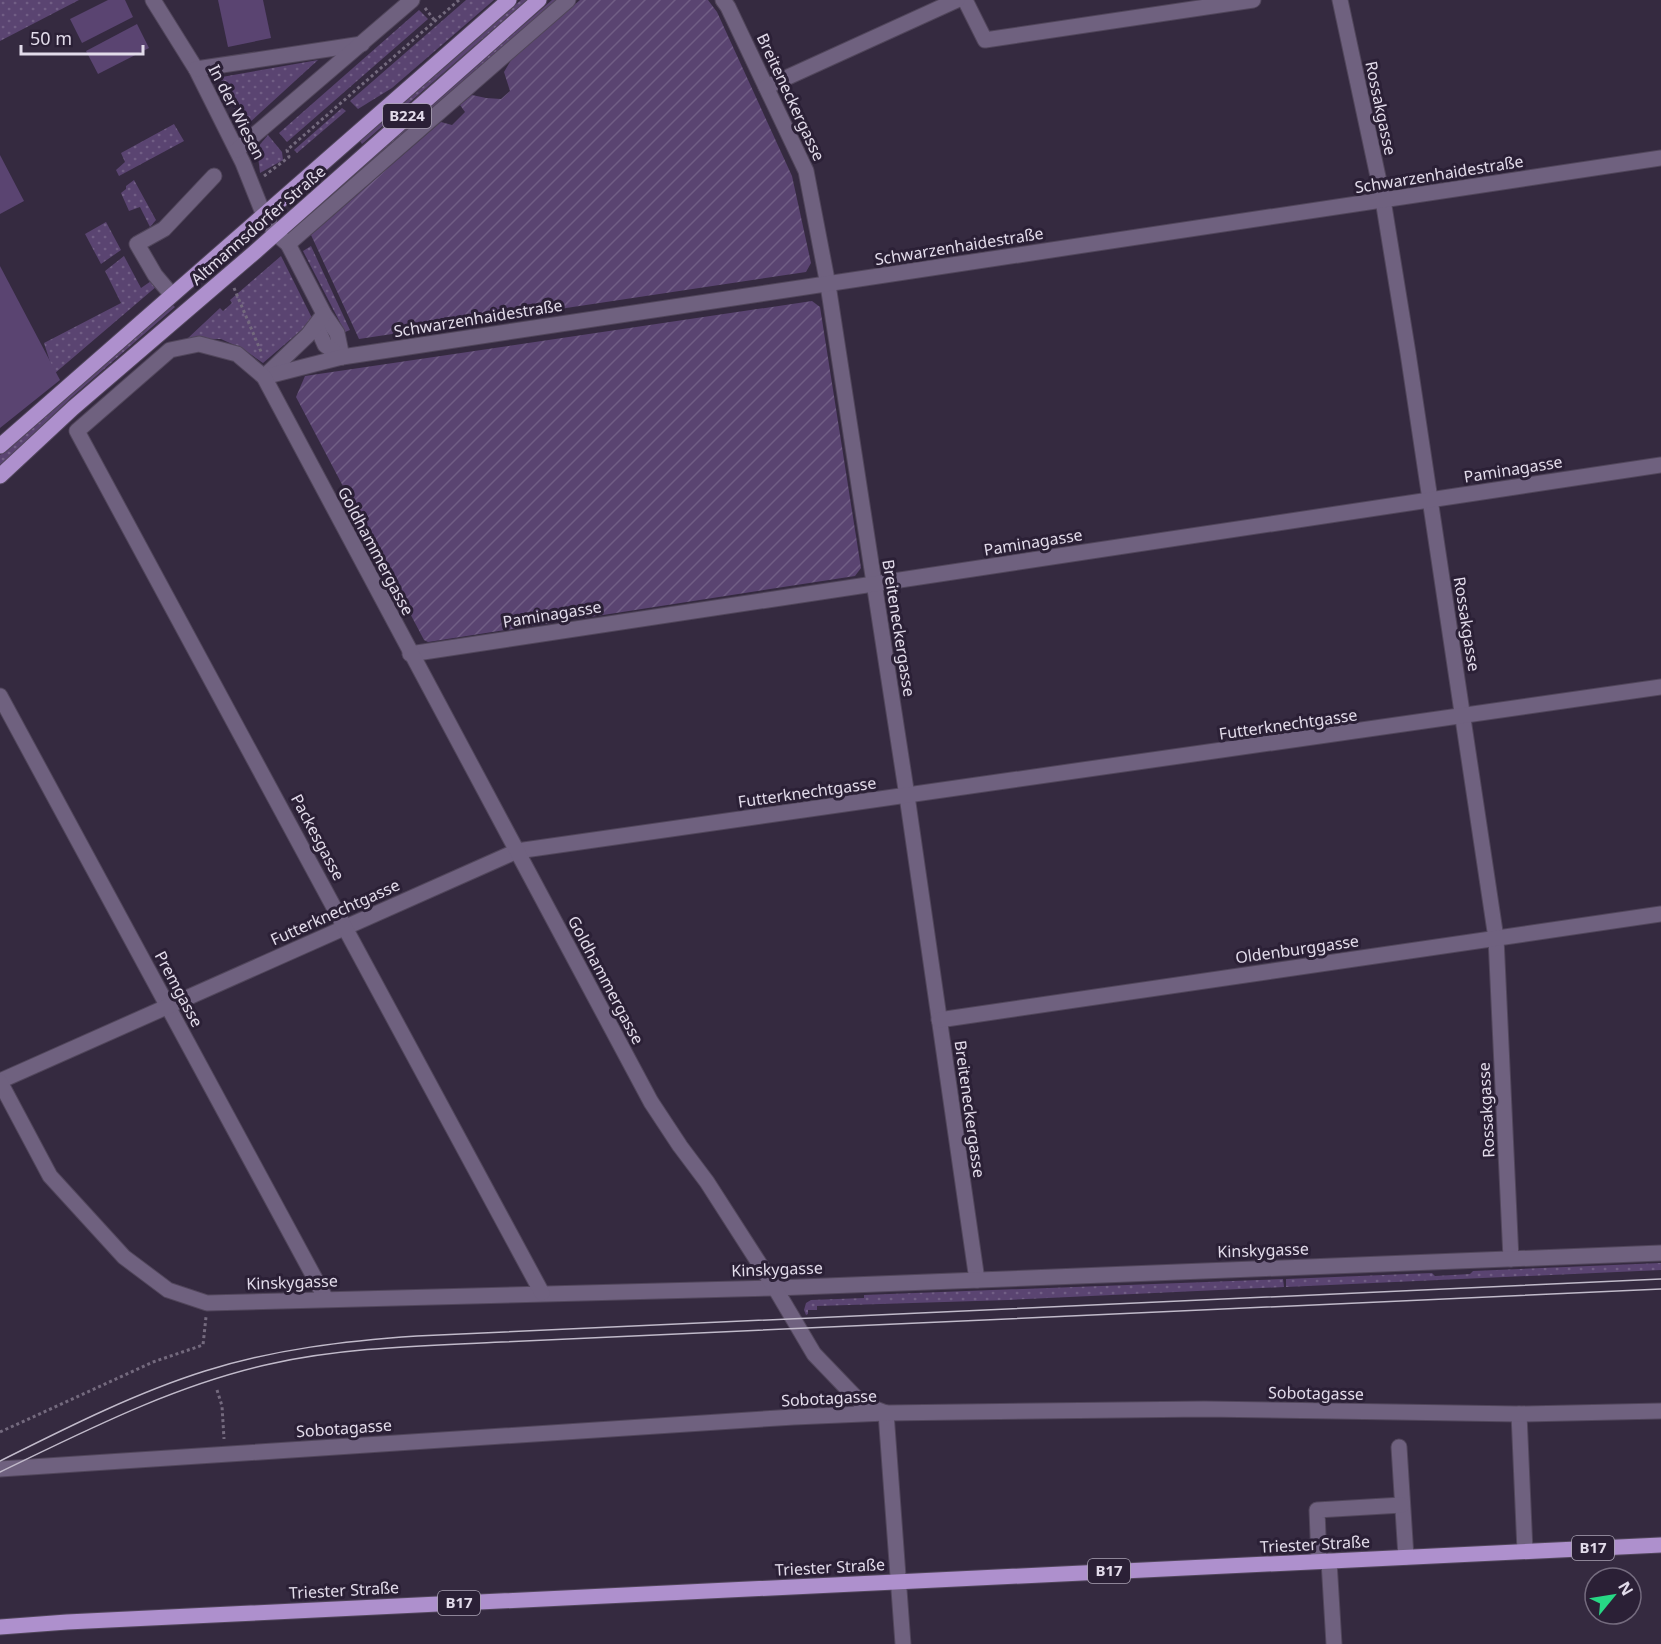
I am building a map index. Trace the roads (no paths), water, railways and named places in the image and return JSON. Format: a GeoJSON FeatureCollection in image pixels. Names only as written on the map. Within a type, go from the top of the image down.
{"type":"FeatureCollection","features":[{"type":"Feature","properties":{"kind":"main road","name":"Altmannsdorfer Straße"},"geometry":{"type":"LineString","coordinates":[[0,446],[508,0]]}},
{"type":"Feature","properties":{"kind":"main road","name":"Altmannsdorfer Straße"},"geometry":{"type":"LineString","coordinates":[[0,476],[72,408],[539,0]]}},
{"type":"Feature","properties":{"kind":"main road","name":"Triester Straße"},"geometry":{"type":"LineString","coordinates":[[0,1627],[1661,1545]]}},
{"type":"Feature","properties":{"kind":"street","name":"In der Wiesen"},"geometry":{"type":"LineString","coordinates":[[153,0],[196,69],[237,150],[263,213]]}},
{"type":"Feature","properties":{"kind":"street","name":"Altmannsdorfer Straße"},"geometry":{"type":"LineString","coordinates":[[288,244],[568,0]]}},
{"type":"Feature","properties":{"kind":"street","name":"Breiteneckergasse"},"geometry":{"type":"LineString","coordinates":[[723,0],[806,171],[828,285],[907,796],[977,1280]]}},
{"type":"Feature","properties":{"kind":"street"},"geometry":{"type":"LineString","coordinates":[[766,87],[957,0]]}},
{"type":"Feature","properties":{"kind":"street"},"geometry":{"type":"LineString","coordinates":[[966,0],[985,40],[1253,0]]}},
{"type":"Feature","properties":{"kind":"street","name":"Rossakgasse"},"geometry":{"type":"LineString","coordinates":[[1340,0],[1383,200],[1496,938],[1511,1259]]}},
{"type":"Feature","properties":{"kind":"street"},"geometry":{"type":"LineString","coordinates":[[237,150],[362,44],[418,3]]}},
{"type":"Feature","properties":{"kind":"street"},"geometry":{"type":"LineString","coordinates":[[196,69],[362,44]]}},
{"type":"Feature","properties":{"kind":"street","name":"Schwarzenhaidestraße"},"geometry":{"type":"LineString","coordinates":[[264,377],[342,357],[1661,159]]}},
{"type":"Feature","properties":{"kind":"street"},"geometry":{"type":"LineString","coordinates":[[171,294],[155,274],[137,244],[164,229],[214,176]]}},
{"type":"Feature","properties":{"kind":"street"},"geometry":{"type":"LineString","coordinates":[[263,213],[276,232],[288,244],[320,320],[337,333],[342,357]]}},
{"type":"Feature","properties":{"kind":"street"},"geometry":{"type":"LineString","coordinates":[[264,377],[320,320]]}},
{"type":"Feature","properties":{"kind":"street","name":"Goldhammergasse"},"geometry":{"type":"LineString","coordinates":[[77,431],[170,350],[199,344],[237,354],[264,377],[651,1102],[706,1182],[775,1288],[805,1340],[823,1364],[862,1404],[886,1413]]}},
{"type":"Feature","properties":{"kind":"street","name":"Packesgasse"},"geometry":{"type":"LineString","coordinates":[[77,431],[542,1293]]}},
{"type":"Feature","properties":{"kind":"street","name":"Paminagasse"},"geometry":{"type":"LineString","coordinates":[[410,654],[1661,465]]}},
{"type":"Feature","properties":{"kind":"street","name":"Futterknechtgasse"},"geometry":{"type":"LineString","coordinates":[[0,1081],[517,851],[1661,687]]}},
{"type":"Feature","properties":{"kind":"street","name":"Premgasse"},"geometry":{"type":"LineString","coordinates":[[0,696],[326,1299]]}},
{"type":"Feature","properties":{"kind":"street","name":"Oldenburggasse"},"geometry":{"type":"LineString","coordinates":[[939,1020],[1661,914]]}},
{"type":"Feature","properties":{"kind":"street","name":"Kinskygasse"},"geometry":{"type":"LineString","coordinates":[[0,1081],[50,1176],[124,1257],[168,1290],[207,1303],[775,1288],[1661,1253]]}},
{"type":"Feature","properties":{"kind":"street","name":"Sobotagasse"},"geometry":{"type":"LineString","coordinates":[[0,1469],[794,1417],[886,1413],[1204,1409],[1519,1414],[1661,1411]]}},
{"type":"Feature","properties":{"kind":"street"},"geometry":{"type":"LineString","coordinates":[[886,1413],[903,1644]]}},
{"type":"Feature","properties":{"kind":"street"},"geometry":{"type":"LineString","coordinates":[[1519,1414],[1524,1551]]}},
{"type":"Feature","properties":{"kind":"street"},"geometry":{"type":"LineString","coordinates":[[1399,1447],[1406,1557]]}},
{"type":"Feature","properties":{"kind":"street"},"geometry":{"type":"LineString","coordinates":[[1334,1644],[1317,1510],[1402,1505]]}},
{"type":"Feature","properties":{"kind":"tram line"},"geometry":{"type":"LineString","coordinates":[[0,1461],[127,1400],[205,1371],[258,1357],[363,1340],[1661,1279]]}},
{"type":"Feature","properties":{"kind":"tram line"},"geometry":{"type":"LineString","coordinates":[[0,1472],[166,1396],[235,1373],[327,1354],[444,1345],[1661,1289]]}}]}
